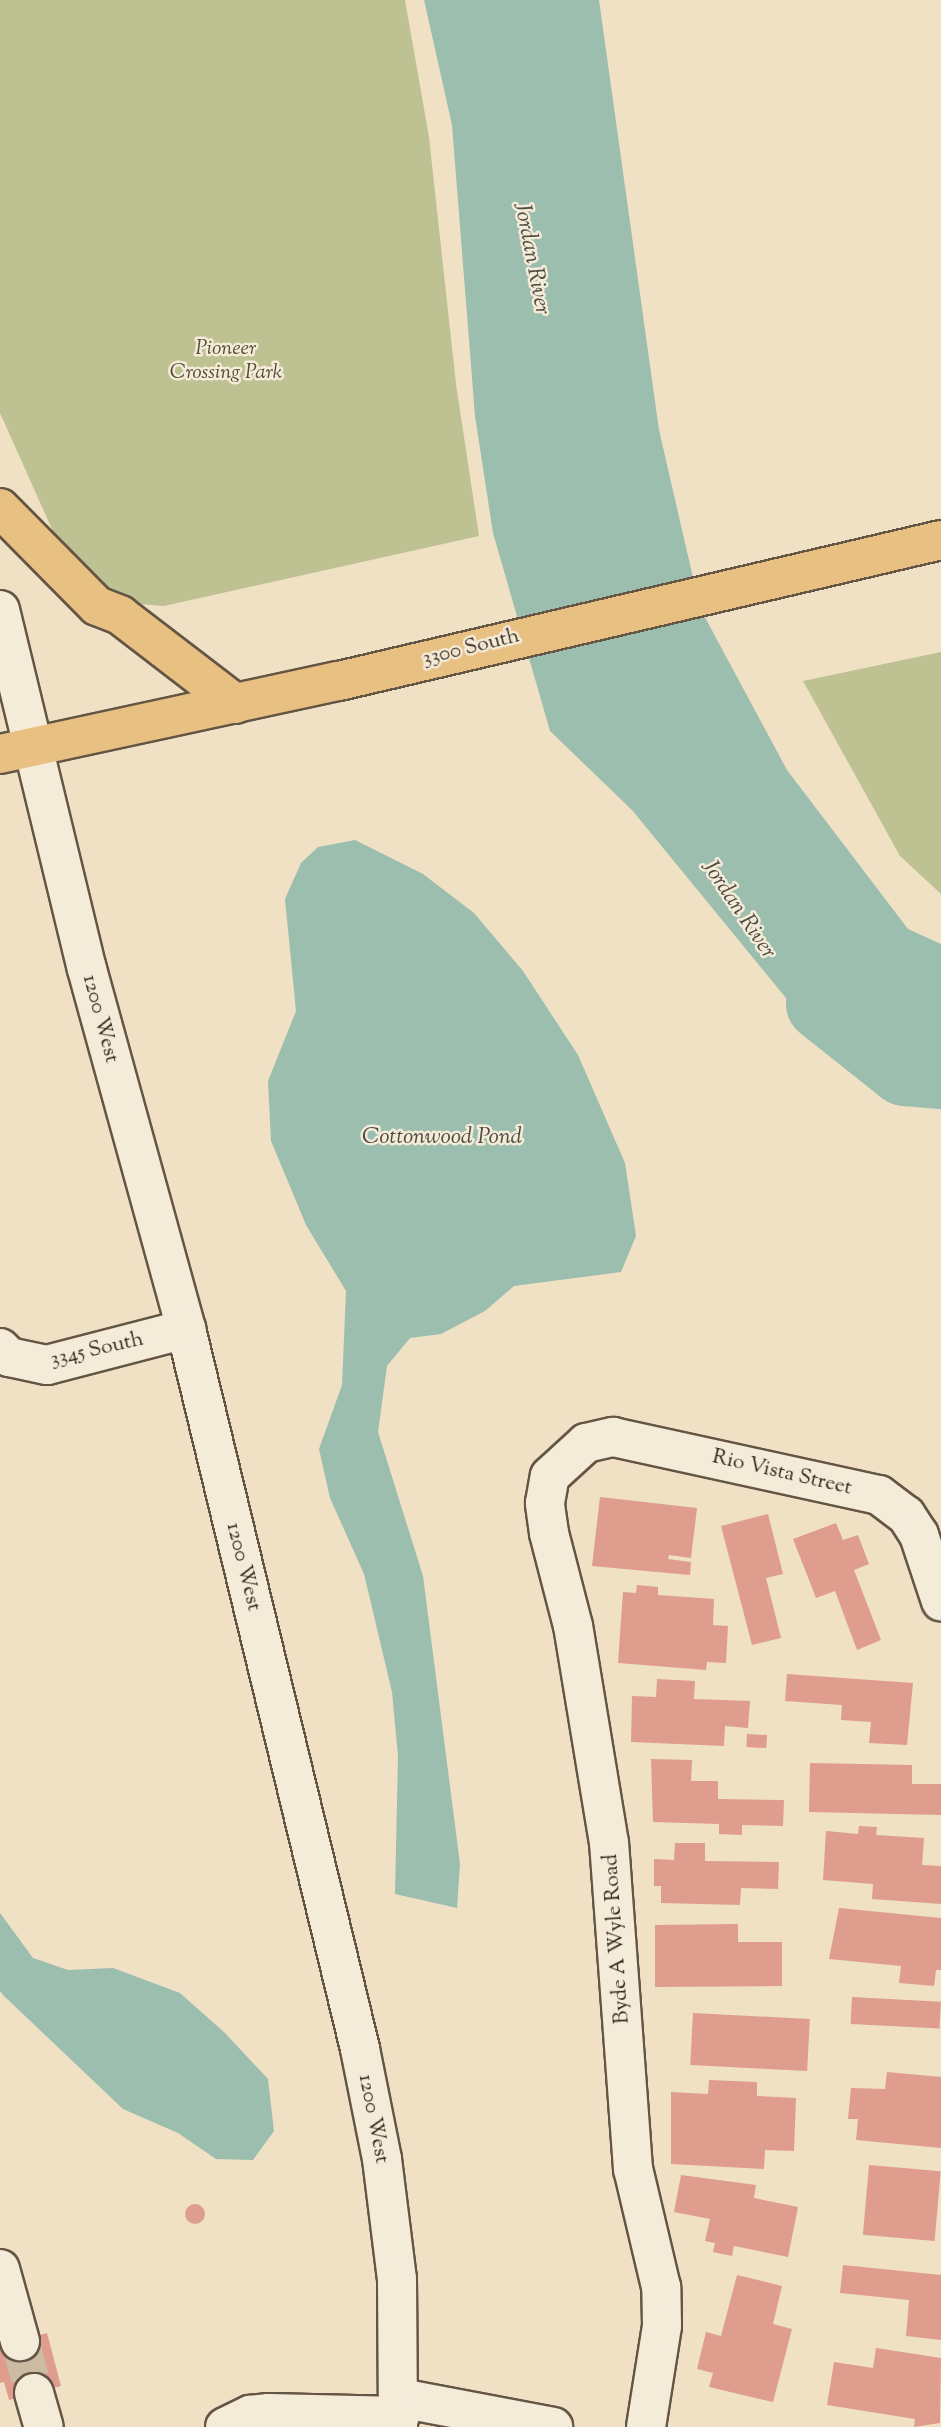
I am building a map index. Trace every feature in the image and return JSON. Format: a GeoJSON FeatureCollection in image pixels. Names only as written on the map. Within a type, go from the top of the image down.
{"type":"FeatureCollection","features":[{"type":"Feature","properties":{"kind":"main road"},"geometry":{"type":"LineString","coordinates":[[0,508],[97,606],[120,615],[236,704]]}},
{"type":"Feature","properties":{"kind":"main road","name":"3300 South"},"geometry":{"type":"LineString","coordinates":[[16,750],[236,704],[499,640],[941,540]]}},
{"type":"Feature","properties":{"kind":"street","name":"1200 West"},"geometry":{"type":"LineString","coordinates":[[0,610],[16,750],[87,969],[186,1329],[372,2110],[397,2279],[399,2414]]}},
{"type":"Feature","properties":{"kind":"street","name":"3345 South"},"geometry":{"type":"LineString","coordinates":[[5,1352],[47,1364],[186,1329]]}},
{"type":"Feature","properties":{"kind":"street","name":"Rio Vista Street"},"geometry":{"type":"LineString","coordinates":[[565,1459],[586,1443],[613,1437],[879,1495],[906,1515],[919,1535],[941,1601]]}},
{"type":"Feature","properties":{"kind":"street","name":"Byde A Wyle Road"},"geometry":{"type":"LineString","coordinates":[[565,1459],[551,1476],[545,1503],[595,1744],[621,1980],[628,2130],[661,2287],[662,2326],[646,2427]]}},
{"type":"Feature","properties":{"kind":"street"},"geometry":{"type":"LineString","coordinates":[[0,2269],[20,2341]]}},
{"type":"Feature","properties":{"kind":"street"},"geometry":{"type":"LineString","coordinates":[[225,2427],[250,2415],[269,2413],[399,2414],[553,2427]]}},
{"type":"Feature","properties":{"kind":"green space","name":"Pioneer Crossing Park"},"geometry":{"type":"Polygon","coordinates":[[[0,0],[405,0],[429,137],[456,384],[479,536],[164,606],[125,603],[91,588],[60,547],[0,413],[0,0]]]}},
{"type":"Feature","properties":{"kind":"green space"},"geometry":{"type":"Polygon","coordinates":[[[941,652],[941,894],[900,856],[803,681],[941,652]]]}},
{"type":"Feature","properties":{"kind":"water"},"geometry":{"type":"Polygon","coordinates":[[[424,0],[599,0],[659,430],[700,608],[787,770],[908,929],[941,944],[941,1083],[813,1031],[632,810],[550,731],[493,533],[475,416],[452,125],[424,0]]]}},
{"type":"Feature","properties":{"kind":"water","name":"Cottonwood Pond"},"geometry":{"type":"Polygon","coordinates":[[[355,840],[423,874],[474,913],[523,971],[578,1055],[625,1163],[636,1236],[621,1272],[514,1286],[485,1311],[441,1334],[410,1338],[387,1366],[378,1432],[423,1576],[460,1864],[457,1908],[395,1894],[398,1756],[392,1692],[364,1574],[330,1498],[319,1449],[342,1385],[346,1291],[306,1225],[271,1141],[268,1081],[296,1011],[285,899],[301,863],[318,847],[355,840]]]}},
{"type":"Feature","properties":{"kind":"water"},"geometry":{"type":"Polygon","coordinates":[[[0,1913],[33,1958],[68,1970],[113,1968],[180,1993],[225,2033],[268,2079],[274,2131],[253,2160],[216,2159],[178,2133],[123,2109],[4,1996],[0,1991],[0,1913]]]}},
{"type":"Feature","properties":{"kind":"building"},"geometry":{"type":"Polygon","coordinates":[[[600,1497],[697,1508],[691,1558],[669,1555],[668,1559],[691,1562],[690,1575],[592,1566],[600,1497]]]}},
{"type":"Feature","properties":{"kind":"building"},"geometry":{"type":"Polygon","coordinates":[[[768,1514],[783,1574],[766,1578],[781,1638],[752,1645],[721,1526],[768,1514]]]}},
{"type":"Feature","properties":{"kind":"building"},"geometry":{"type":"Polygon","coordinates":[[[836,1523],[843,1540],[858,1535],[869,1564],[854,1570],[881,1640],[857,1650],[835,1591],[816,1598],[793,1539],[836,1523]]]}},
{"type":"Feature","properties":{"kind":"building"},"geometry":{"type":"Polygon","coordinates":[[[637,1585],[658,1587],[658,1595],[714,1599],[713,1625],[728,1626],[726,1663],[707,1662],[706,1670],[618,1663],[623,1592],[636,1593],[637,1585]]]}},
{"type":"Feature","properties":{"kind":"building"},"geometry":{"type":"Polygon","coordinates":[[[787,1674],[913,1683],[907,1745],[869,1743],[871,1722],[841,1720],[842,1705],[785,1701],[787,1674]]]}},
{"type":"Feature","properties":{"kind":"building"},"geometry":{"type":"Polygon","coordinates":[[[657,1679],[695,1681],[694,1699],[750,1701],[748,1728],[725,1726],[724,1746],[631,1742],[632,1696],[656,1697],[657,1679]]]}},
{"type":"Feature","properties":{"kind":"building"},"geometry":{"type":"Polygon","coordinates":[[[747,1734],[767,1735],[766,1748],[746,1747],[747,1734]]]}},
{"type":"Feature","properties":{"kind":"building"},"geometry":{"type":"Polygon","coordinates":[[[651,1759],[692,1760],[691,1781],[718,1781],[718,1799],[784,1800],[783,1826],[742,1825],[742,1835],[719,1834],[719,1824],[653,1822],[651,1759]]]}},
{"type":"Feature","properties":{"kind":"building"},"geometry":{"type":"Polygon","coordinates":[[[810,1763],[912,1765],[912,1784],[941,1784],[941,1815],[809,1812],[810,1763]]]}},
{"type":"Feature","properties":{"kind":"building"},"geometry":{"type":"Polygon","coordinates":[[[859,1826],[877,1827],[876,1835],[924,1838],[922,1865],[941,1866],[941,1904],[872,1899],[873,1884],[823,1880],[826,1831],[858,1834],[859,1826]]]}},
{"type":"Feature","properties":{"kind":"building"},"geometry":{"type":"Polygon","coordinates":[[[675,1843],[705,1843],[705,1861],[779,1862],[778,1889],[741,1888],[740,1905],[661,1903],[661,1886],[654,1886],[654,1859],[674,1860],[675,1843]]]}},
{"type":"Feature","properties":{"kind":"building"},"geometry":{"type":"Polygon","coordinates":[[[839,1908],[941,1918],[941,1970],[936,1970],[934,1986],[899,1983],[901,1966],[829,1959],[839,1908]]]}},
{"type":"Feature","properties":{"kind":"building"},"geometry":{"type":"Polygon","coordinates":[[[738,1924],[738,1942],[782,1942],[782,1986],[655,1987],[655,1925],[738,1924]]]}},
{"type":"Feature","properties":{"kind":"building"},"geometry":{"type":"Polygon","coordinates":[[[852,1997],[941,2002],[939,2029],[851,2024],[852,1997]]]}},
{"type":"Feature","properties":{"kind":"building"},"geometry":{"type":"Polygon","coordinates":[[[693,2013],[810,2019],[807,2071],[690,2065],[693,2013]]]}},
{"type":"Feature","properties":{"kind":"building"},"geometry":{"type":"Polygon","coordinates":[[[887,2072],[941,2077],[941,2148],[856,2140],[858,2119],[848,2119],[851,2088],[885,2089],[887,2072]]]}},
{"type":"Feature","properties":{"kind":"building"},"geometry":{"type":"Polygon","coordinates":[[[709,2080],[757,2082],[757,2096],[796,2098],[794,2151],[765,2150],[764,2169],[671,2164],[671,2092],[708,2094],[709,2080]]]}},
{"type":"Feature","properties":{"kind":"building"},"geometry":{"type":"Polygon","coordinates":[[[869,2165],[941,2171],[935,2241],[863,2235],[869,2165]]]}},
{"type":"Feature","properties":{"kind":"building"},"geometry":{"type":"Polygon","coordinates":[[[681,2175],[756,2185],[754,2198],[798,2207],[788,2257],[734,2246],[732,2256],[713,2252],[715,2243],[705,2241],[710,2219],[674,2212],[681,2175]]]}},
{"type":"Feature","properties":{"kind":"building"},"geometry":{"type":"Polygon","coordinates":[[[195,2204],[202,2207],[205,2214],[202,2221],[195,2224],[188,2221],[185,2214],[188,2207],[195,2204]]]}},
{"type":"Feature","properties":{"kind":"building"},"geometry":{"type":"Polygon","coordinates":[[[843,2265],[941,2275],[941,2340],[906,2336],[909,2300],[840,2293],[843,2265]]]}},
{"type":"Feature","properties":{"kind":"building"},"geometry":{"type":"Polygon","coordinates":[[[737,2275],[782,2286],[773,2324],[792,2329],[773,2402],[709,2387],[713,2373],[697,2369],[706,2332],[721,2336],[737,2275]]]}},
{"type":"Feature","properties":{"kind":"building"},"geometry":{"type":"Polygon","coordinates":[[[47,2333],[61,2386],[9,2400],[4,2382],[0,2383],[0,2346],[47,2333]]]}},
{"type":"Feature","properties":{"kind":"building"},"geometry":{"type":"Polygon","coordinates":[[[876,2348],[941,2358],[940,2423],[914,2427],[915,2419],[827,2405],[834,2362],[873,2368],[876,2348]]]}},
{"type":"Feature","properties":{"kind":"waterway","name":"Jordan River"},"geometry":{"type":"LineString","coordinates":[[823,1004],[905,1069],[941,1072]]}},
{"type":"Feature","properties":{"kind":"tunnel"},"geometry":{"type":"LineString","coordinates":[[20,2341],[34,2393]]}}]}
